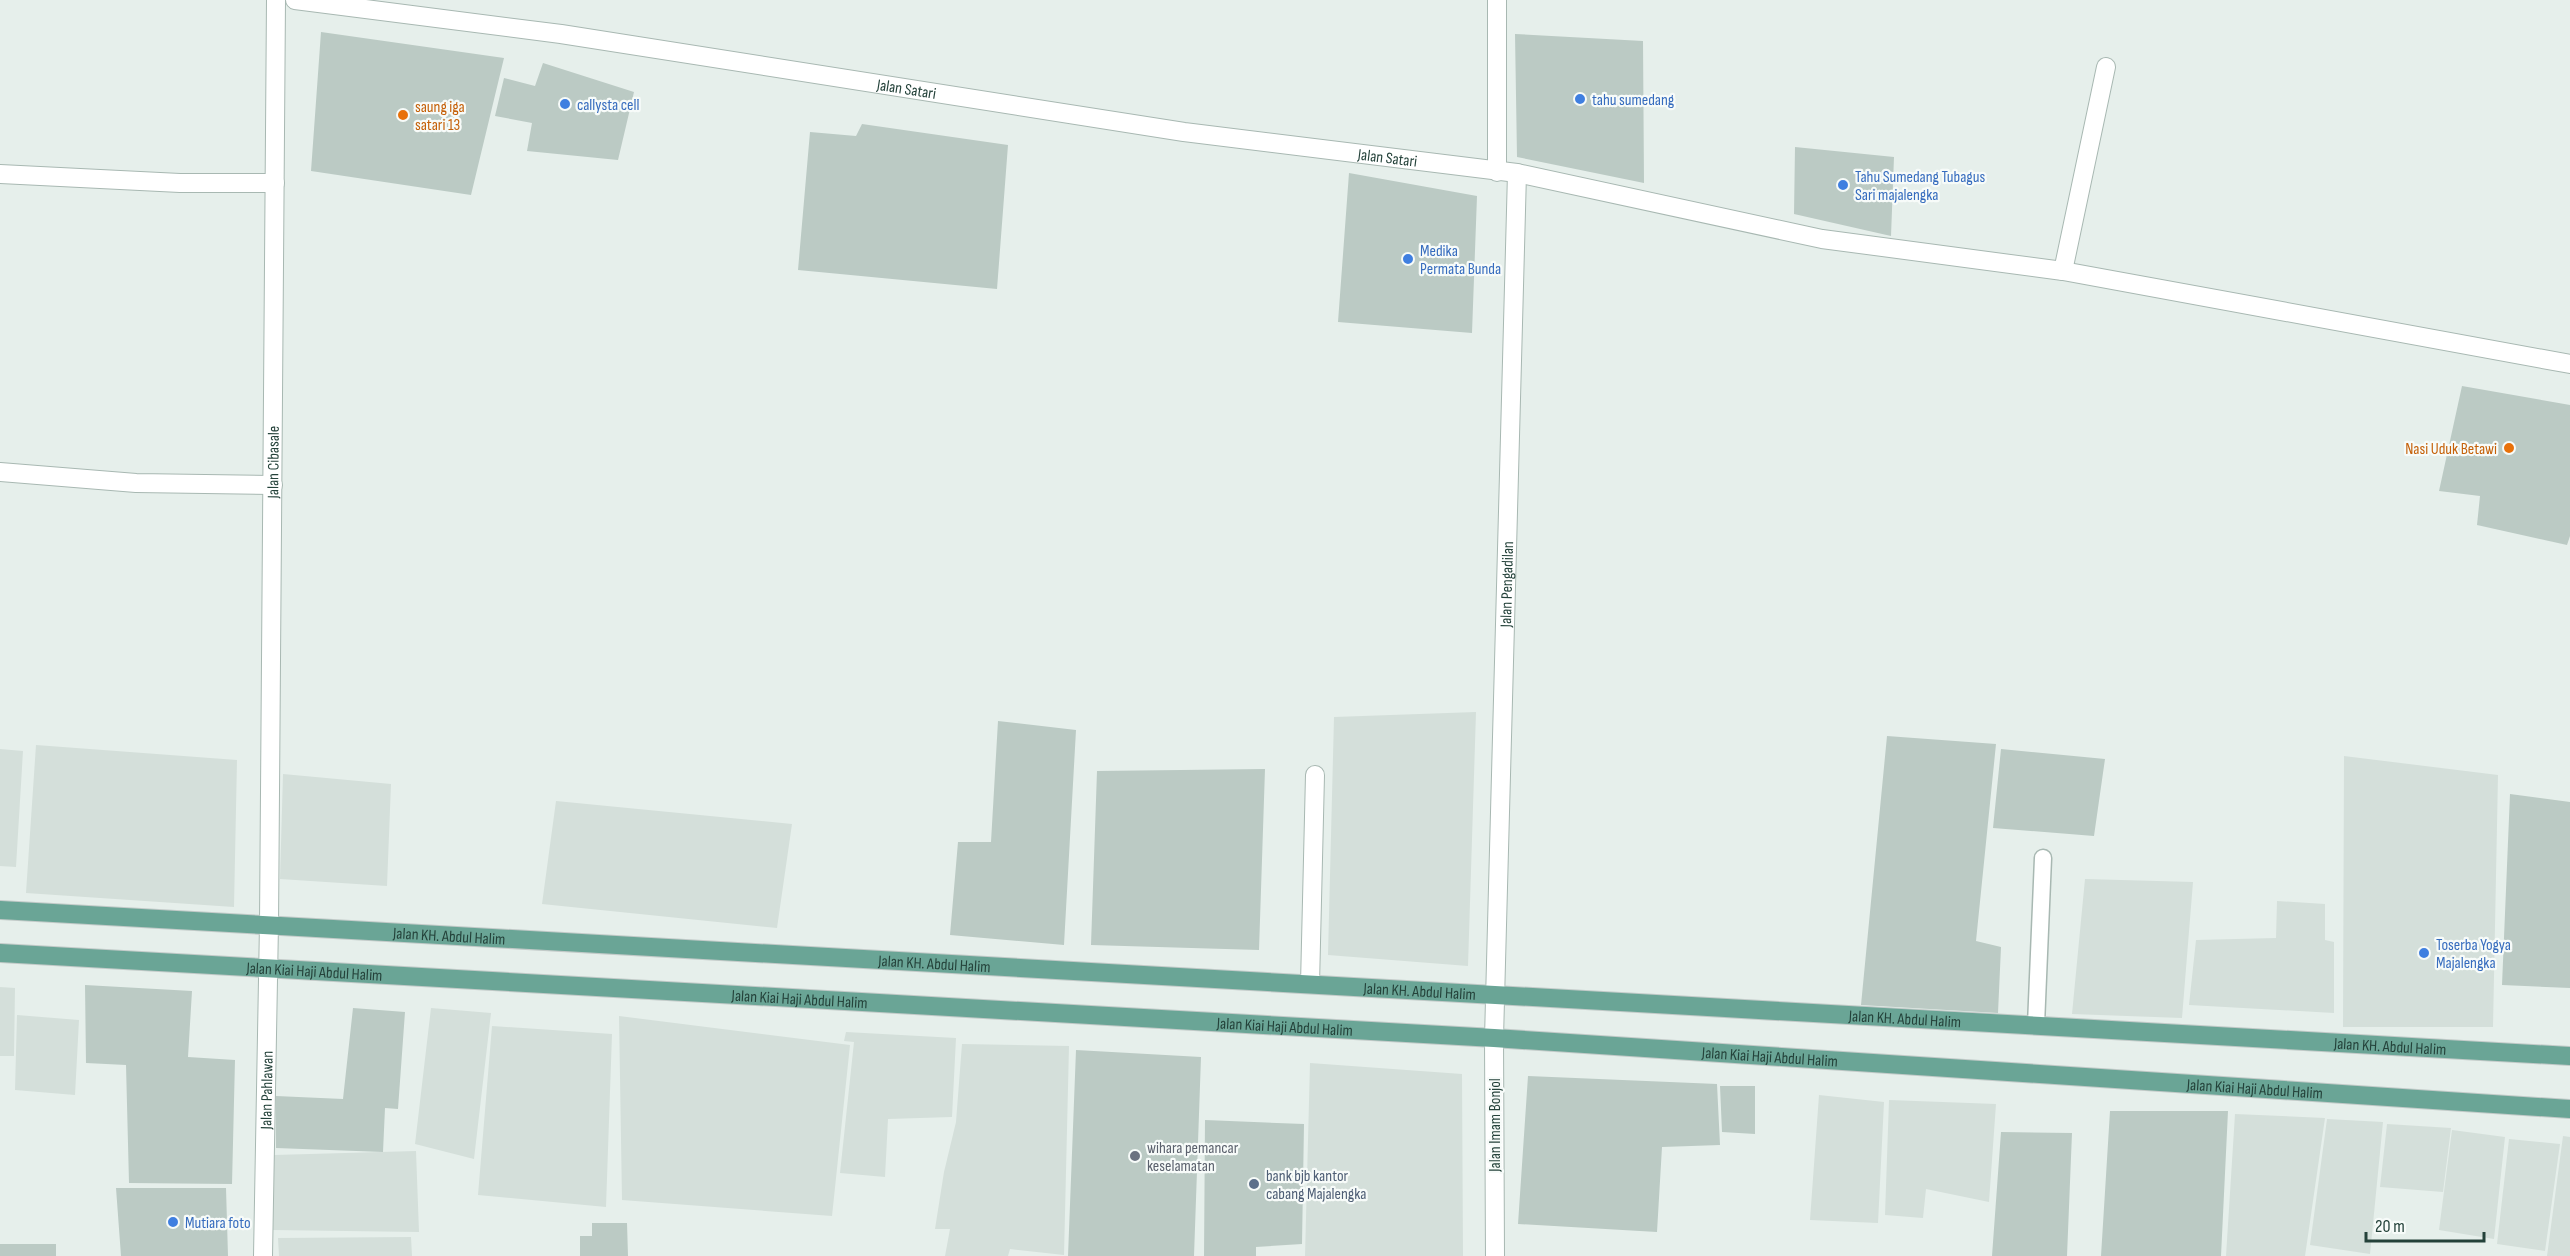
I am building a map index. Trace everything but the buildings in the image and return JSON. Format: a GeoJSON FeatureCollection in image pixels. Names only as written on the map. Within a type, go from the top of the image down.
{"type":"FeatureCollection","features":[{"type":"Feature","properties":{"kind":"main road"},"geometry":{"type":"LineString","coordinates":[[0,910],[269,924]]}},
{"type":"Feature","properties":{"kind":"main road","name":"Jalan KH. Abdul Halim"},"geometry":{"type":"LineString","coordinates":[[269,924],[2570,1056]]}},
{"type":"Feature","properties":{"kind":"main road","name":"Jalan Kiai Haji Abdul Halim"},"geometry":{"type":"LineString","coordinates":[[0,953],[1494,1038],[2570,1109]]}},
{"type":"Feature","properties":{"kind":"street","name":"Jalan Cibasale"},"geometry":{"type":"LineString","coordinates":[[269,924],[276,0]]}},
{"type":"Feature","properties":{"kind":"street","name":"Jalan Satari"},"geometry":{"type":"LineString","coordinates":[[295,0],[572,36],[1184,132],[1517,173],[1822,239],[2063,271],[2570,364]]}},
{"type":"Feature","properties":{"kind":"street"},"geometry":{"type":"LineString","coordinates":[[1497,0],[1497,172]]}},
{"type":"Feature","properties":{"kind":"street"},"geometry":{"type":"LineString","coordinates":[[2063,271],[2106,67]]}},
{"type":"Feature","properties":{"kind":"street","name":"Jalan Pengadilan"},"geometry":{"type":"LineString","coordinates":[[1496,995],[1517,173]]}},
{"type":"Feature","properties":{"kind":"street"},"geometry":{"type":"LineString","coordinates":[[0,174],[180,183],[275,183]]}},
{"type":"Feature","properties":{"kind":"street"},"geometry":{"type":"LineString","coordinates":[[0,472],[136,483],[273,485]]}},
{"type":"Feature","properties":{"kind":"street"},"geometry":{"type":"LineString","coordinates":[[1310,984],[1315,775]]}},
{"type":"Feature","properties":{"kind":"street","name":"Jalan Pahlawan"},"geometry":{"type":"LineString","coordinates":[[263,1256],[269,924]]}},
{"type":"Feature","properties":{"kind":"street","name":"Jalan Imam Bonjol"},"geometry":{"type":"LineString","coordinates":[[1495,1256],[1494,1038],[1496,995]]}},
{"type":"Feature","properties":{"kind":"lane"},"geometry":{"type":"LineString","coordinates":[[2036,1025],[2043,858]]}},
{"type":"Feature","properties":{"kind":"shaded area"},"geometry":{"type":"Polygon","coordinates":[[[1476,712],[1468,966],[1328,955],[1334,717],[1476,712]]]}},
{"type":"Feature","properties":{"kind":"shaded area"},"geometry":{"type":"Polygon","coordinates":[[[36,745],[237,760],[234,907],[26,893],[36,745]]]}},
{"type":"Feature","properties":{"kind":"shaded area"},"geometry":{"type":"Polygon","coordinates":[[[0,749],[23,751],[16,867],[0,866],[0,749]]]}},
{"type":"Feature","properties":{"kind":"shaded area"},"geometry":{"type":"Polygon","coordinates":[[[2344,756],[2498,775],[2493,1027],[2343,1027],[2344,756]]]}},
{"type":"Feature","properties":{"kind":"shaded area"},"geometry":{"type":"Polygon","coordinates":[[[283,774],[391,784],[387,886],[280,879],[283,774]]]}},
{"type":"Feature","properties":{"kind":"shaded area"},"geometry":{"type":"Polygon","coordinates":[[[556,801],[792,824],[777,928],[542,904],[556,801]]]}},
{"type":"Feature","properties":{"kind":"shaded area"},"geometry":{"type":"Polygon","coordinates":[[[2085,879],[2193,882],[2182,1018],[2072,1014],[2085,879]]]}},
{"type":"Feature","properties":{"kind":"shaded area"},"geometry":{"type":"Polygon","coordinates":[[[2277,901],[2325,904],[2325,940],[2334,942],[2334,1013],[2189,1005],[2196,940],[2276,938],[2277,901]]]}},
{"type":"Feature","properties":{"kind":"shaded area"},"geometry":{"type":"Polygon","coordinates":[[[0,987],[15,988],[14,1056],[0,1056],[0,987]]]}},
{"type":"Feature","properties":{"kind":"shaded area"},"geometry":{"type":"Polygon","coordinates":[[[431,1008],[491,1013],[474,1159],[415,1144],[431,1008]]]}},
{"type":"Feature","properties":{"kind":"shaded area"},"geometry":{"type":"Polygon","coordinates":[[[17,1015],[79,1020],[75,1095],[15,1090],[17,1015]]]}},
{"type":"Feature","properties":{"kind":"shaded area"},"geometry":{"type":"Polygon","coordinates":[[[619,1016],[850,1045],[832,1216],[622,1200],[619,1016]]]}},
{"type":"Feature","properties":{"kind":"shaded area"},"geometry":{"type":"Polygon","coordinates":[[[492,1026],[612,1034],[606,1207],[478,1195],[492,1026]]]}},
{"type":"Feature","properties":{"kind":"shaded area"},"geometry":{"type":"Polygon","coordinates":[[[846,1032],[956,1038],[952,1117],[888,1119],[885,1177],[840,1173],[854,1042],[844,1041],[846,1032]]]}},
{"type":"Feature","properties":{"kind":"shaded area"},"geometry":{"type":"Polygon","coordinates":[[[962,1044],[1069,1046],[1064,1255],[1010,1249],[1008,1256],[945,1256],[950,1229],[935,1229],[944,1172],[956,1122],[962,1044]]]}},
{"type":"Feature","properties":{"kind":"shaded area"},"geometry":{"type":"Polygon","coordinates":[[[1310,1063],[1462,1074],[1463,1256],[1305,1256],[1310,1063]]]}},
{"type":"Feature","properties":{"kind":"shaded area"},"geometry":{"type":"Polygon","coordinates":[[[1819,1095],[1884,1102],[1878,1223],[1810,1220],[1819,1095]]]}},
{"type":"Feature","properties":{"kind":"shaded area"},"geometry":{"type":"Polygon","coordinates":[[[1889,1100],[1996,1104],[1989,1202],[1926,1189],[1923,1218],[1885,1215],[1889,1100]]]}},
{"type":"Feature","properties":{"kind":"shaded area"},"geometry":{"type":"Polygon","coordinates":[[[2235,1114],[2325,1118],[2305,1256],[2226,1256],[2235,1114]]]}},
{"type":"Feature","properties":{"kind":"shaded area"},"geometry":{"type":"Polygon","coordinates":[[[2327,1119],[2383,1122],[2370,1254],[2310,1245],[2327,1119]]]}},
{"type":"Feature","properties":{"kind":"shaded area"},"geometry":{"type":"Polygon","coordinates":[[[2387,1124],[2451,1128],[2443,1192],[2380,1187],[2387,1124]]]}},
{"type":"Feature","properties":{"kind":"shaded area"},"geometry":{"type":"Polygon","coordinates":[[[2452,1130],[2505,1137],[2494,1239],[2439,1230],[2452,1130]]]}},
{"type":"Feature","properties":{"kind":"shaded area"},"geometry":{"type":"Polygon","coordinates":[[[2563,1136],[2570,1137],[2570,1256],[2547,1256],[2563,1136]]]}},
{"type":"Feature","properties":{"kind":"shaded area"},"geometry":{"type":"Polygon","coordinates":[[[2509,1139],[2560,1144],[2545,1251],[2497,1244],[2509,1139]]]}},
{"type":"Feature","properties":{"kind":"shaded area"},"geometry":{"type":"Polygon","coordinates":[[[416,1151],[419,1232],[273,1230],[274,1155],[416,1151]]]}},
{"type":"Feature","properties":{"kind":"shaded area"},"geometry":{"type":"Polygon","coordinates":[[[411,1237],[412,1256],[279,1256],[278,1238],[411,1237]]]}},
{"type":"Feature","properties":{"kind":"place","name":"tahu sumedang"},"geometry":{"type":"Point","coordinates":[1580,99]}},
{"type":"Feature","properties":{"kind":"place","name":"callysta cell"},"geometry":{"type":"Point","coordinates":[565,104]}},
{"type":"Feature","properties":{"kind":"place","name":"saung iga satari 13"},"geometry":{"type":"Point","coordinates":[403,115]}},
{"type":"Feature","properties":{"kind":"place","name":"Tahu Sumedang Tubagus Sari majalengka"},"geometry":{"type":"Point","coordinates":[1843,185]}},
{"type":"Feature","properties":{"kind":"place","name":"Medika Permata Bunda"},"geometry":{"type":"Point","coordinates":[1408,259]}},
{"type":"Feature","properties":{"kind":"place","name":"Nasi Uduk Betawi"},"geometry":{"type":"Point","coordinates":[2509,448]}},
{"type":"Feature","properties":{"kind":"place","name":"Toserba Yogya Majalengka"},"geometry":{"type":"Point","coordinates":[2424,953]}},
{"type":"Feature","properties":{"kind":"place","name":"wihara pemancar keselamatan"},"geometry":{"type":"Point","coordinates":[1135,1156]}},
{"type":"Feature","properties":{"kind":"place","name":"bank bjb kantor cabang Majalengka"},"geometry":{"type":"Point","coordinates":[1254,1184]}},
{"type":"Feature","properties":{"kind":"place","name":"Mutiara foto"},"geometry":{"type":"Point","coordinates":[173,1222]}}]}
